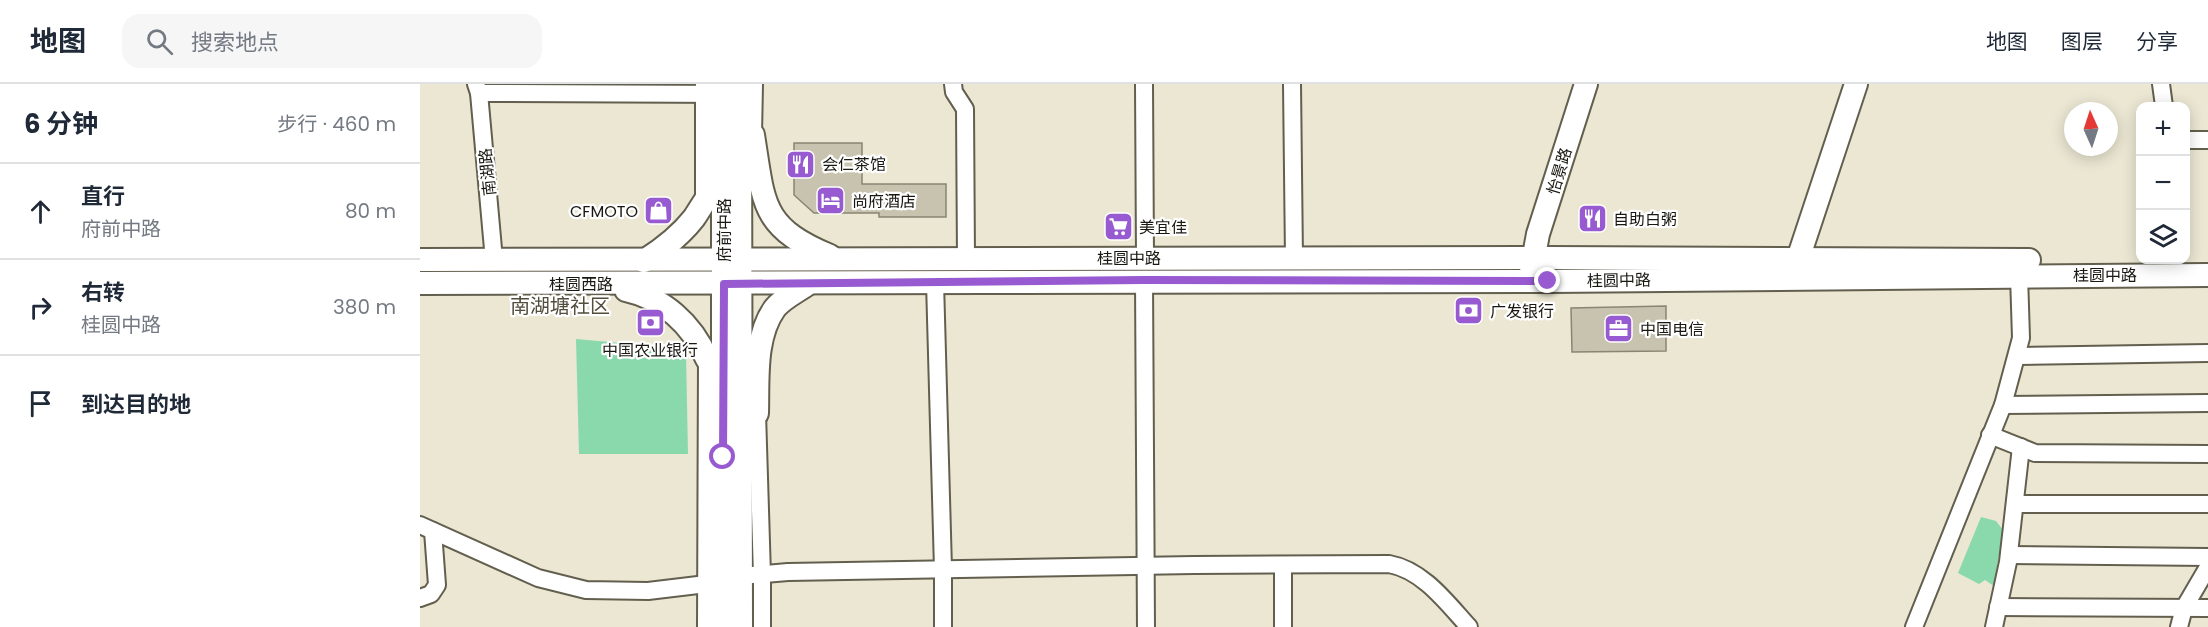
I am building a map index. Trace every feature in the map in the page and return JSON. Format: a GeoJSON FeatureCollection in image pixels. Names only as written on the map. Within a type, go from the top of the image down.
{"type":"FeatureCollection","features":[{"type":"Feature","properties":{"kind":"main road","name":"怡景路"},"geometry":{"type":"LineString","coordinates":[[1529,280],[1538,234],[1586,84]]}},
{"type":"Feature","properties":{"kind":"main road"},"geometry":{"type":"LineString","coordinates":[[1798,259],[1856,84]]}},
{"type":"Feature","properties":{"kind":"main road","name":"府前中路"},"geometry":{"type":"LineString","coordinates":[[727,88],[724,176],[733,261]]}},
{"type":"Feature","properties":{"kind":"main road","name":"府前中路"},"geometry":{"type":"LineString","coordinates":[[723,627],[733,579],[749,416],[733,284],[727,88]]}},
{"type":"Feature","properties":{"kind":"main road"},"geometry":{"type":"LineString","coordinates":[[753,135],[765,202],[772,219],[785,233],[807,246],[840,260]]}},
{"type":"Feature","properties":{"kind":"main road"},"geometry":{"type":"LineString","coordinates":[[643,261],[676,238],[724,176]]}},
{"type":"Feature","properties":{"kind":"main road","name":"桂圆中路"},"geometry":{"type":"LineString","coordinates":[[733,261],[966,258],[1145,269],[1529,280],[2019,268],[2136,262]]}},
{"type":"Feature","properties":{"kind":"main road","name":"桂圆中路"},"geometry":{"type":"LineString","coordinates":[[733,284],[935,282],[1294,258],[1798,259],[2208,275]]}},
{"type":"Feature","properties":{"kind":"main road"},"geometry":{"type":"LineString","coordinates":[[2190,259],[2208,259]]}},
{"type":"Feature","properties":{"kind":"main road","name":"桂圆西路"},"geometry":{"type":"LineString","coordinates":[[420,260],[733,261]]}},
{"type":"Feature","properties":{"kind":"main road"},"geometry":{"type":"LineString","coordinates":[[749,416],[762,341],[768,321],[776,307],[809,283]]}},
{"type":"Feature","properties":{"kind":"main road","name":"桂圆西路"},"geometry":{"type":"LineString","coordinates":[[420,284],[733,284]]}},
{"type":"Feature","properties":{"kind":"main road"},"geometry":{"type":"LineString","coordinates":[[598,284],[654,298],[682,320],[703,349],[715,361]]}},
{"type":"Feature","properties":{"kind":"main road","name":"府前中路"},"geometry":{"type":"LineString","coordinates":[[733,284],[715,361],[733,579],[741,627]]}},
{"type":"Feature","properties":{"kind":"street"},"geometry":{"type":"LineString","coordinates":[[953,84],[954,92],[965,109],[966,258]]}},
{"type":"Feature","properties":{"kind":"street"},"geometry":{"type":"LineString","coordinates":[[1144,84],[1146,627]]}},
{"type":"Feature","properties":{"kind":"street"},"geometry":{"type":"LineString","coordinates":[[1292,84],[1294,258]]}},
{"type":"Feature","properties":{"kind":"street"},"geometry":{"type":"LineString","coordinates":[[2161,84],[2163,102]]}},
{"type":"Feature","properties":{"kind":"street"},"geometry":{"type":"LineString","coordinates":[[477,88],[727,88]]}},
{"type":"Feature","properties":{"kind":"street","name":"南湖路"},"geometry":{"type":"LineString","coordinates":[[477,88],[494,260]]}},
{"type":"Feature","properties":{"kind":"street"},"geometry":{"type":"LineString","coordinates":[[727,88],[753,135]]}},
{"type":"Feature","properties":{"kind":"street"},"geometry":{"type":"LineString","coordinates":[[704,199],[727,88]]}},
{"type":"Feature","properties":{"kind":"street"},"geometry":{"type":"LineString","coordinates":[[2190,140],[2208,140]]}},
{"type":"Feature","properties":{"kind":"street"},"geometry":{"type":"LineString","coordinates":[[1914,627],[2003,405],[2018,356],[2021,338],[2019,268]]}},
{"type":"Feature","properties":{"kind":"street"},"geometry":{"type":"LineString","coordinates":[[935,282],[944,569],[943,627]]}},
{"type":"Feature","properties":{"kind":"street"},"geometry":{"type":"LineString","coordinates":[[2018,356],[2208,353]]}},
{"type":"Feature","properties":{"kind":"street"},"geometry":{"type":"LineString","coordinates":[[2003,405],[2208,403]]}},
{"type":"Feature","properties":{"kind":"street"},"geometry":{"type":"LineString","coordinates":[[1990,435],[2036,453],[2208,454]]}},
{"type":"Feature","properties":{"kind":"street"},"geometry":{"type":"LineString","coordinates":[[1994,627],[2009,555],[2021,447]]}},
{"type":"Feature","properties":{"kind":"street"},"geometry":{"type":"LineString","coordinates":[[2015,504],[2208,504]]}},
{"type":"Feature","properties":{"kind":"street"},"geometry":{"type":"LineString","coordinates":[[426,528],[538,578],[565,586],[620,592],[673,589],[733,579],[944,569],[1389,564],[1400,567],[1436,591],[1468,627]]}},
{"type":"Feature","properties":{"kind":"street"},"geometry":{"type":"LineString","coordinates":[[420,598],[431,594],[437,585],[426,528]]}},
{"type":"Feature","properties":{"kind":"street"},"geometry":{"type":"LineString","coordinates":[[2009,555],[2208,557]]}},
{"type":"Feature","properties":{"kind":"street"},"geometry":{"type":"LineString","coordinates":[[1283,565],[1283,627]]}},
{"type":"Feature","properties":{"kind":"street"},"geometry":{"type":"LineString","coordinates":[[2179,627],[2184,608],[2208,567]]}},
{"type":"Feature","properties":{"kind":"street"},"geometry":{"type":"LineString","coordinates":[[706,627],[733,579]]}},
{"type":"Feature","properties":{"kind":"street"},"geometry":{"type":"LineString","coordinates":[[733,579],[762,627]]}},
{"type":"Feature","properties":{"kind":"street"},"geometry":{"type":"LineString","coordinates":[[1998,607],[2208,608]]}},
{"type":"Feature","properties":{"kind":"green space"},"geometry":{"type":"Polygon","coordinates":[[[576,339],[643,345],[686,354],[688,454],[579,454],[576,339]]]}},
{"type":"Feature","properties":{"kind":"green space"},"geometry":{"type":"Polygon","coordinates":[[[1981,517],[1996,521],[2003,530],[1994,586],[1985,580],[1979,584],[1958,573],[1981,517]]]}},
{"type":"Feature","properties":{"kind":"building"},"geometry":{"type":"Polygon","coordinates":[[[794,143],[862,143],[862,184],[946,184],[946,217],[879,217],[879,213],[814,213],[794,195],[794,143]]]}},
{"type":"Feature","properties":{"kind":"building","name":"中国电信"},"geometry":{"type":"Polygon","coordinates":[[[1666,306],[1666,351],[1572,352],[1571,308],[1666,306]]]}},
{"type":"Feature","properties":{"kind":"place","name":"会仁茶馆"},"geometry":{"type":"Point","coordinates":[801,164]}},
{"type":"Feature","properties":{"kind":"place","name":"尚府酒店"},"geometry":{"type":"Point","coordinates":[831,201]}},
{"type":"Feature","properties":{"kind":"place","name":"CFMOTO"},"geometry":{"type":"Point","coordinates":[659,211]}},
{"type":"Feature","properties":{"kind":"place","name":"自助白粥"},"geometry":{"type":"Point","coordinates":[1592,219]}},
{"type":"Feature","properties":{"kind":"place","name":"美宜佳"},"geometry":{"type":"Point","coordinates":[1118,227]}},
{"type":"Feature","properties":{"kind":"place","name":"广发银行"},"geometry":{"type":"Point","coordinates":[1469,311]}},
{"type":"Feature","properties":{"kind":"place","name":"中国农业银行"},"geometry":{"type":"Point","coordinates":[650,322]}},
{"type":"Feature","properties":{"kind":"place","name":"中国电信"},"geometry":{"type":"Point","coordinates":[1619,329]}},
{"type":"Feature","properties":{"kind":"district","name":"南湖塘社区"},"geometry":{"type":"Point","coordinates":[560,306]}},
{"type":"Feature","properties":{"kind":"route"},"geometry":{"type":"LineString","coordinates":[[723,457],[724,284],[1144,280],[1548,281]]}}]}
